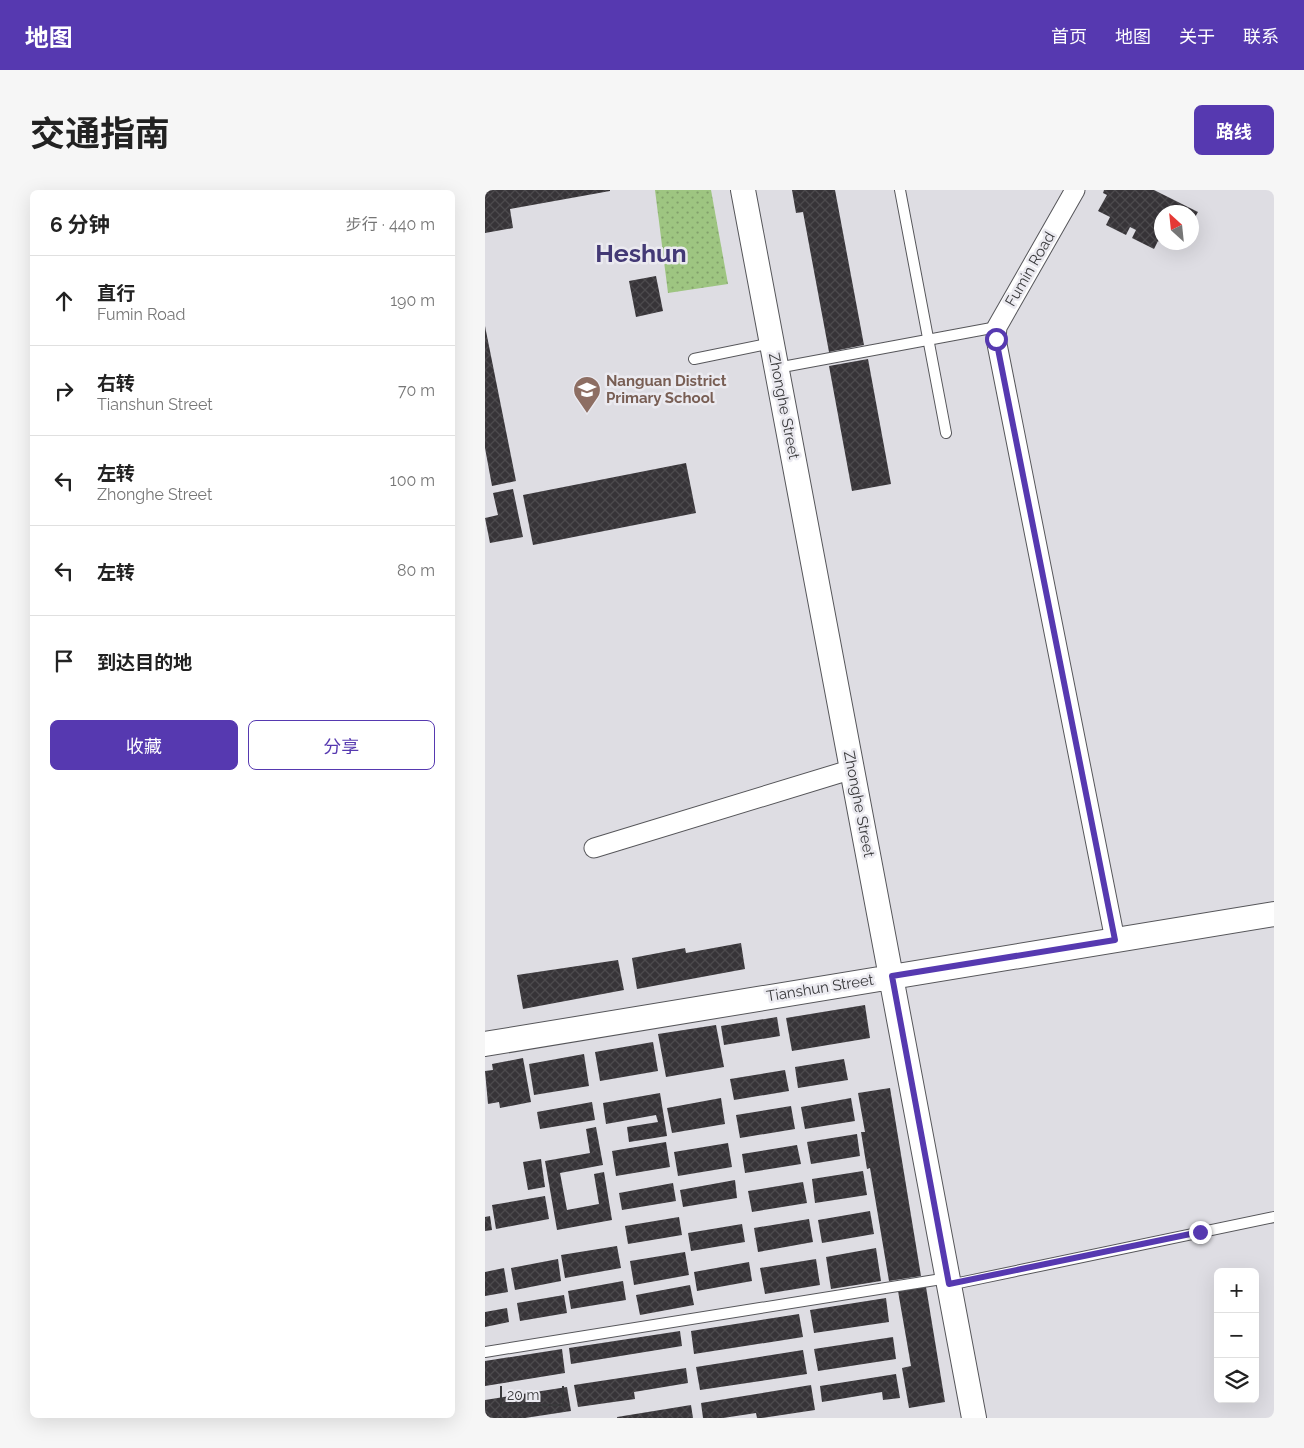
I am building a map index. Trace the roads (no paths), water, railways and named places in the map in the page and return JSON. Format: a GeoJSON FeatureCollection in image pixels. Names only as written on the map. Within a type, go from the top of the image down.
{"type":"FeatureCollection","features":[{"type":"Feature","properties":{"kind":"street","name":"Zhonghe Street"},"geometry":{"type":"LineString","coordinates":[[743,190],[974,1418]]}},
{"type":"Feature","properties":{"kind":"street","name":"Fumin Road"},"geometry":{"type":"LineString","coordinates":[[997,327],[1075,190]]}},
{"type":"Feature","properties":{"kind":"street"},"geometry":{"type":"LineString","coordinates":[[997,327],[996,339],[1115,940]]}},
{"type":"Feature","properties":{"kind":"street"},"geometry":{"type":"LineString","coordinates":[[594,848],[853,768]]}},
{"type":"Feature","properties":{"kind":"street","name":"Tianshun Street"},"geometry":{"type":"LineString","coordinates":[[485,1044],[1274,914]]}},
{"type":"Feature","properties":{"kind":"lane"},"geometry":{"type":"LineString","coordinates":[[900,190],[946,433]]}},
{"type":"Feature","properties":{"kind":"lane"},"geometry":{"type":"LineString","coordinates":[[777,368],[927,338],[997,327]]}},
{"type":"Feature","properties":{"kind":"lane"},"geometry":{"type":"LineString","coordinates":[[694,359],[772,343]]}},
{"type":"Feature","properties":{"kind":"lane"},"geometry":{"type":"LineString","coordinates":[[485,1352],[948,1281],[1274,1217]]}},
{"type":"Feature","properties":{"kind":"place","name":"Nanguan District Primary School"},"geometry":{"type":"Point","coordinates":[587,414]}},
{"type":"Feature","properties":{"kind":"district","name":"Heshun"},"geometry":{"type":"Point","coordinates":[641,253]}}]}
